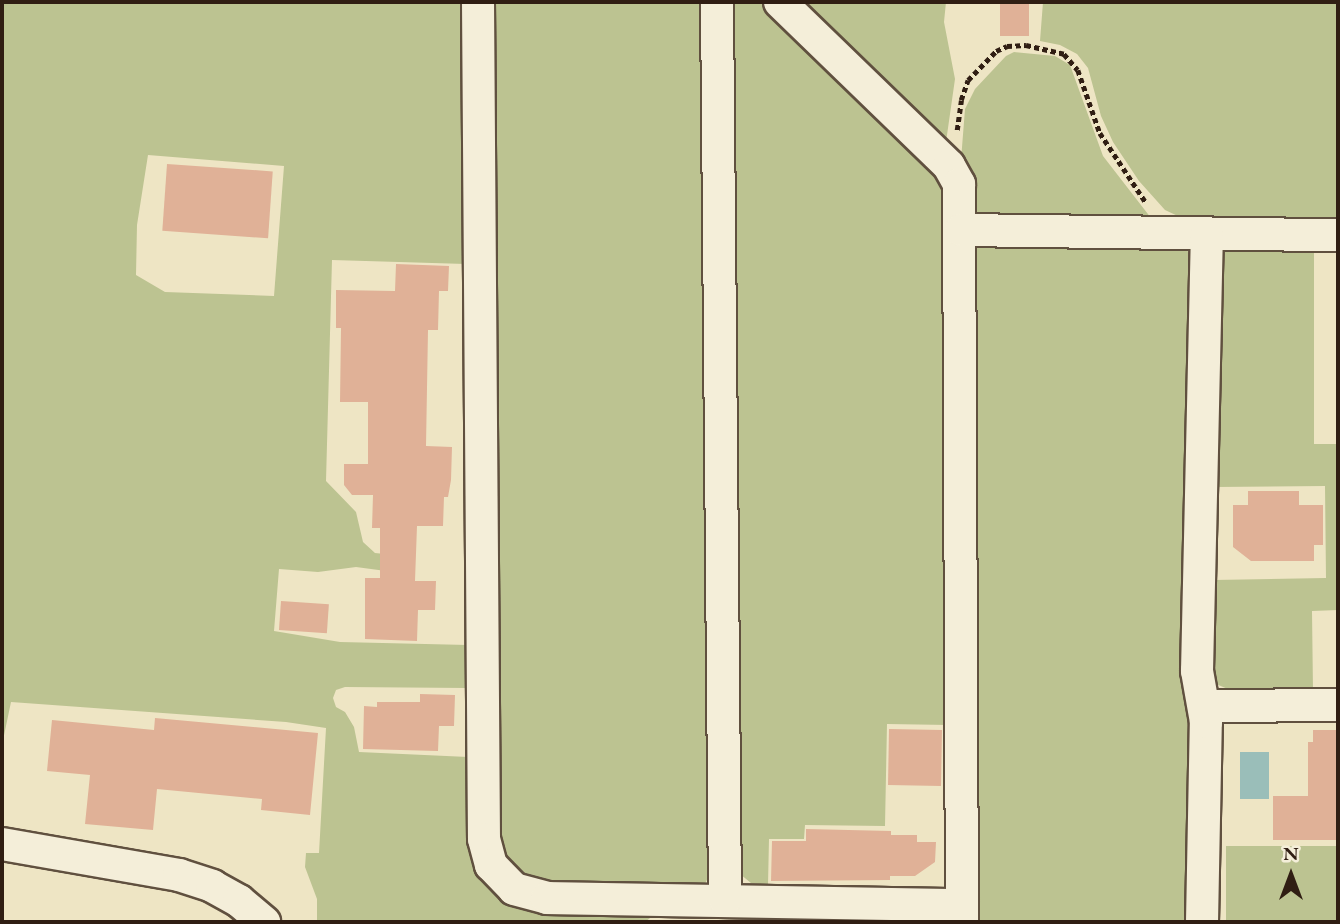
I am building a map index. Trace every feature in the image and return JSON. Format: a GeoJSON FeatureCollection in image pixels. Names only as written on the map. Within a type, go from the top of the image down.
{"type":"FeatureCollection","features":[{"type":"Feature","properties":{"kind":"street"},"geometry":{"type":"LineString","coordinates":[[478,2],[480,541],[484,839],[487,853],[501,877],[514,888],[530,895],[725,900],[962,913],[961,288],[957,259],[961,230],[960,184],[949,166],[780,2]]}},
{"type":"Feature","properties":{"kind":"street"},"geometry":{"type":"LineString","coordinates":[[717,2],[725,900]]}},
{"type":"Feature","properties":{"kind":"street"},"geometry":{"type":"LineString","coordinates":[[961,230],[1338,235]]}},
{"type":"Feature","properties":{"kind":"street"},"geometry":{"type":"LineString","coordinates":[[1202,922],[1205,706],[1197,671],[1207,234]]}},
{"type":"Feature","properties":{"kind":"street"},"geometry":{"type":"LineString","coordinates":[[1205,706],[1338,705]]}},
{"type":"Feature","properties":{"kind":"street"},"geometry":{"type":"LineString","coordinates":[[2,844],[179,875],[212,886],[239,901],[264,922]]}},
{"type":"Feature","properties":{"kind":"path"},"geometry":{"type":"LineString","coordinates":[[949,166],[955,158],[961,100],[973,74],[996,51],[1007,46],[1051,50],[1063,54],[1078,70],[1100,133],[1138,192],[1173,233]]}},
{"type":"Feature","properties":{"kind":"green space"},"geometry":{"type":"Polygon","coordinates":[[[2,2],[469,2],[466,264],[332,260],[326,481],[356,512],[363,542],[375,553],[414,557],[386,571],[356,567],[318,572],[279,569],[274,631],[340,642],[468,645],[467,688],[345,687],[336,690],[333,698],[336,707],[345,712],[354,727],[359,752],[468,757],[520,907],[549,912],[659,911],[645,922],[317,922],[317,899],[305,867],[306,853],[319,853],[326,728],[286,722],[11,702],[2,745],[2,2]],[[148,155],[137,225],[136,275],[165,292],[274,296],[284,166],[148,155]]]}},
{"type":"Feature","properties":{"kind":"green space"},"geometry":{"type":"Polygon","coordinates":[[[488,2],[706,2],[710,873],[705,884],[697,886],[534,886],[494,851],[488,2]]]}},
{"type":"Feature","properties":{"kind":"green space"},"geometry":{"type":"Polygon","coordinates":[[[726,2],[767,2],[943,175],[949,725],[887,724],[885,826],[805,825],[804,839],[769,839],[768,885],[751,883],[740,874],[726,2]]]}},
{"type":"Feature","properties":{"kind":"green space"},"geometry":{"type":"Polygon","coordinates":[[[797,2],[946,2],[944,22],[955,79],[946,142],[797,2]]]}},
{"type":"Feature","properties":{"kind":"green space"},"geometry":{"type":"Polygon","coordinates":[[[1043,2],[1338,2],[1338,219],[1202,219],[1180,217],[1165,210],[1139,181],[1113,142],[1101,116],[1088,68],[1077,54],[1060,45],[1040,41],[1043,2]]]}},
{"type":"Feature","properties":{"kind":"green space"},"geometry":{"type":"Polygon","coordinates":[[[1014,52],[1055,56],[1070,65],[1103,156],[1151,218],[974,218],[961,160],[965,109],[975,89],[1006,56],[1014,52]]]}},
{"type":"Feature","properties":{"kind":"green space"},"geometry":{"type":"Polygon","coordinates":[[[975,244],[1185,247],[1192,258],[1191,922],[977,922],[975,244]]]}},
{"type":"Feature","properties":{"kind":"green space"},"geometry":{"type":"Polygon","coordinates":[[[1314,244],[1314,444],[1338,444],[1338,610],[1312,611],[1313,691],[1235,692],[1216,684],[1212,676],[1214,580],[1326,578],[1325,486],[1215,487],[1221,247],[1314,244]]]}},
{"type":"Feature","properties":{"kind":"green space"},"geometry":{"type":"Polygon","coordinates":[[[1226,846],[1338,846],[1338,922],[1226,922],[1226,846]]]}},
{"type":"Feature","properties":{"kind":"water"},"geometry":{"type":"Polygon","coordinates":[[[1240,752],[1269,752],[1269,799],[1240,799],[1240,752]]]}},
{"type":"Feature","properties":{"kind":"building"},"geometry":{"type":"Polygon","coordinates":[[[1000,2],[1029,2],[1029,36],[1000,36],[1000,2]]]}},
{"type":"Feature","properties":{"kind":"building"},"geometry":{"type":"Polygon","coordinates":[[[167,164],[273,171],[268,238],[162,231],[167,164]]]}},
{"type":"Feature","properties":{"kind":"building"},"geometry":{"type":"Polygon","coordinates":[[[396,264],[449,266],[448,291],[439,291],[438,330],[428,330],[426,446],[452,447],[451,480],[448,497],[444,497],[443,526],[417,526],[415,581],[436,581],[435,610],[418,610],[417,641],[365,639],[365,578],[380,578],[380,528],[372,528],[373,495],[352,495],[344,485],[344,464],[368,464],[368,402],[340,402],[341,328],[336,328],[336,290],[395,291],[396,264]]]}},
{"type":"Feature","properties":{"kind":"building"},"geometry":{"type":"Polygon","coordinates":[[[1248,491],[1299,491],[1299,505],[1323,505],[1323,545],[1314,545],[1314,561],[1251,561],[1233,547],[1233,505],[1248,505],[1248,491]]]}},
{"type":"Feature","properties":{"kind":"building"},"geometry":{"type":"Polygon","coordinates":[[[281,601],[329,604],[327,633],[279,630],[281,601]]]}},
{"type":"Feature","properties":{"kind":"building"},"geometry":{"type":"Polygon","coordinates":[[[420,694],[455,695],[454,726],[439,726],[438,751],[363,749],[364,706],[377,707],[377,702],[420,702],[420,694]]]}},
{"type":"Feature","properties":{"kind":"building"},"geometry":{"type":"Polygon","coordinates":[[[155,718],[318,733],[310,815],[261,810],[262,799],[157,789],[153,830],[85,824],[90,775],[47,771],[52,720],[154,730],[155,718]]]}},
{"type":"Feature","properties":{"kind":"building"},"geometry":{"type":"Polygon","coordinates":[[[889,729],[942,730],[941,786],[888,785],[889,729]]]}},
{"type":"Feature","properties":{"kind":"building"},"geometry":{"type":"Polygon","coordinates":[[[1313,730],[1338,730],[1338,840],[1273,840],[1273,796],[1308,796],[1308,742],[1313,742],[1313,730]]]}},
{"type":"Feature","properties":{"kind":"building"},"geometry":{"type":"Polygon","coordinates":[[[806,829],[891,831],[891,835],[917,835],[917,842],[936,842],[935,862],[915,876],[890,876],[890,880],[771,881],[772,841],[806,841],[806,829]]]}}]}
